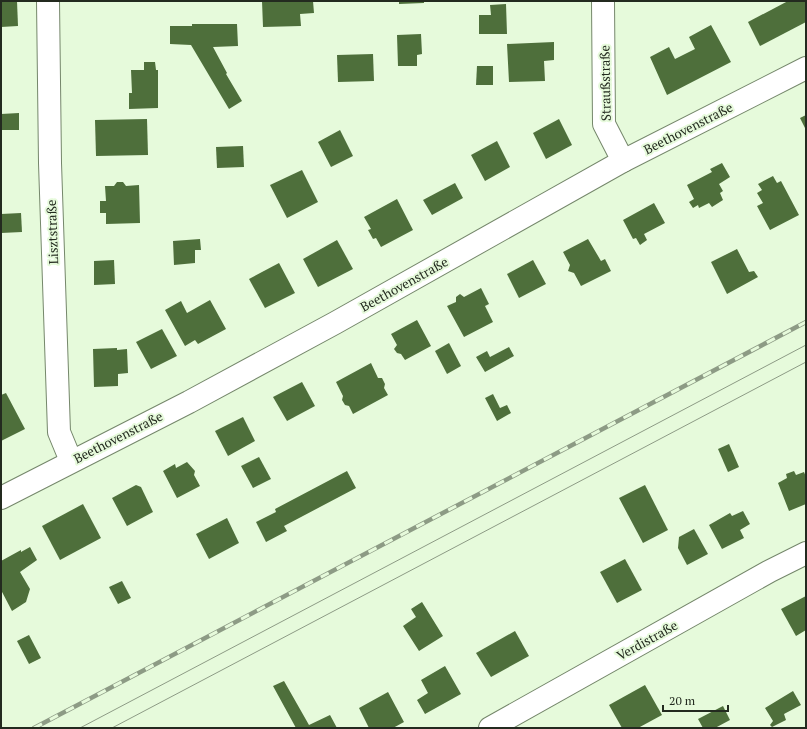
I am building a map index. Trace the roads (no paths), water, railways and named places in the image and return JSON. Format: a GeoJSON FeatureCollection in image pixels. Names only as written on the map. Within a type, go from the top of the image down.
{"type":"FeatureCollection","features":[{"type":"Feature","properties":{"kind":"street","name":"Lisztstraße"},"geometry":{"type":"LineString","coordinates":[[48,1],[50,163],[59,432],[71,460]]}},
{"type":"Feature","properties":{"kind":"street","name":"Straußstraße"},"geometry":{"type":"LineString","coordinates":[[603,1],[604,124],[623,161]]}},
{"type":"Feature","properties":{"kind":"street","name":"Beethovenstraße"},"geometry":{"type":"LineString","coordinates":[[1,498],[71,460],[189,402],[335,323],[623,161],[806,68]]}},
{"type":"Feature","properties":{"kind":"street","name":"Verdistraße"},"geometry":{"type":"LineString","coordinates":[[490,728],[770,571],[806,553]]}},
{"type":"Feature","properties":{"kind":"tram line"},"geometry":{"type":"LineString","coordinates":[[80,728],[806,345]]}},
{"type":"Feature","properties":{"kind":"tram line"},"geometry":{"type":"LineString","coordinates":[[112,728],[806,362]]}},
{"type":"Feature","properties":{"kind":"railway"},"geometry":{"type":"LineString","coordinates":[[34,728],[806,322]]}}]}
